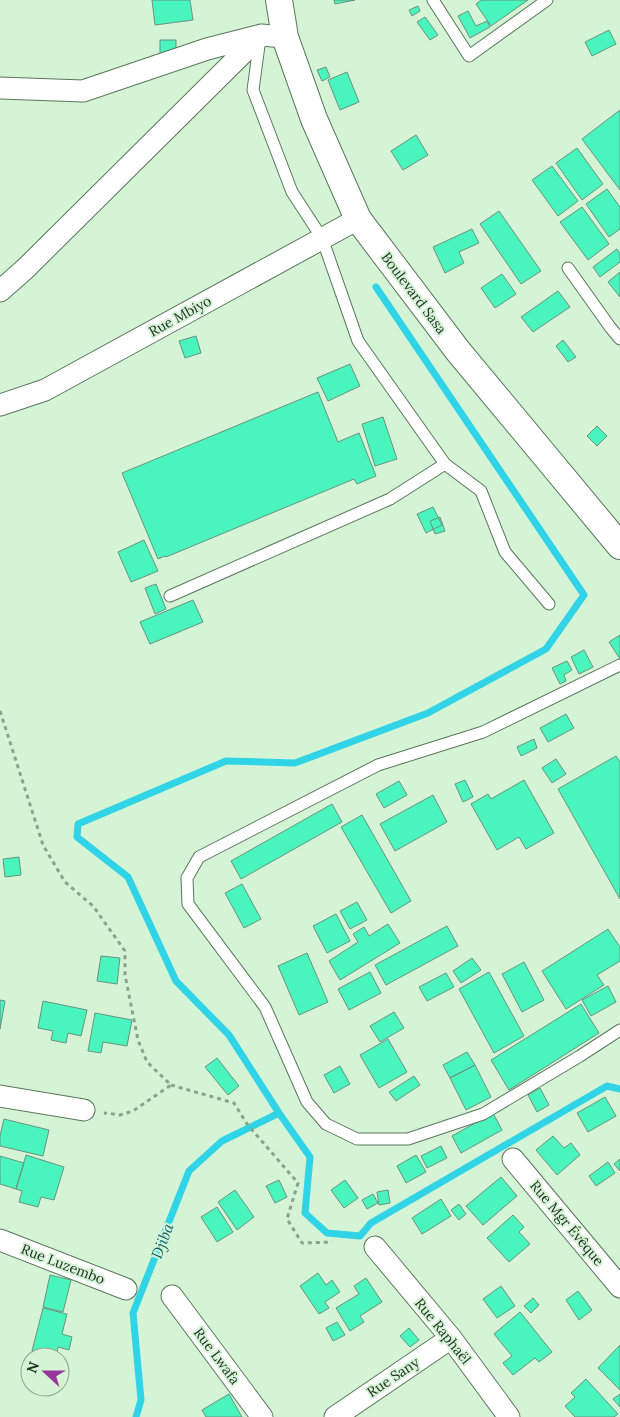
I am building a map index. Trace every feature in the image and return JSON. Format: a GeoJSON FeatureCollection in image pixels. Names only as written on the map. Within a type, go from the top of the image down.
{"type":"FeatureCollection","features":[{"type":"Feature","properties":{"kind":"street","name":"Boulevard Sasa"},"geometry":{"type":"LineString","coordinates":[[279,0],[273,36],[314,119],[358,219],[458,351],[620,546]]}},
{"type":"Feature","properties":{"kind":"street"},"geometry":{"type":"LineString","coordinates":[[0,88],[83,91],[207,49],[273,36]]}},
{"type":"Feature","properties":{"kind":"street"},"geometry":{"type":"LineString","coordinates":[[0,291],[273,36]]}},
{"type":"Feature","properties":{"kind":"street","name":"Rue Mbiyo"},"geometry":{"type":"LineString","coordinates":[[0,405],[45,390],[358,219]]}},
{"type":"Feature","properties":{"kind":"street"},"geometry":{"type":"LineString","coordinates":[[0,1096],[84,1110]]}},
{"type":"Feature","properties":{"kind":"street","name":"Rue Mgr Évêque"},"geometry":{"type":"LineString","coordinates":[[513,1159],[620,1287]]}},
{"type":"Feature","properties":{"kind":"street","name":"Rue Luzembo"},"geometry":{"type":"LineString","coordinates":[[0,1240],[126,1289]]}},
{"type":"Feature","properties":{"kind":"street","name":"Rue Raphaël"},"geometry":{"type":"LineString","coordinates":[[375,1247],[451,1338],[509,1417]]}},
{"type":"Feature","properties":{"kind":"street","name":"Rue Lwafa"},"geometry":{"type":"LineString","coordinates":[[172,1296],[262,1417]]}},
{"type":"Feature","properties":{"kind":"street","name":"Rue Sany"},"geometry":{"type":"LineString","coordinates":[[335,1417],[451,1338]]}},
{"type":"Feature","properties":{"kind":"lane"},"geometry":{"type":"LineString","coordinates":[[433,0],[469,56],[547,0]]}},
{"type":"Feature","properties":{"kind":"lane"},"geometry":{"type":"LineString","coordinates":[[273,36],[253,90],[292,192],[322,238],[358,341],[445,464],[481,491],[505,552],[549,604]]}},
{"type":"Feature","properties":{"kind":"lane"},"geometry":{"type":"LineString","coordinates":[[568,268],[620,339]]}},
{"type":"Feature","properties":{"kind":"lane"},"geometry":{"type":"LineString","coordinates":[[170,596],[390,499],[445,464]]}},
{"type":"Feature","properties":{"kind":"lane"},"geometry":{"type":"LineString","coordinates":[[620,665],[483,732],[378,765],[199,857],[187,878],[188,904],[264,1007],[307,1102],[326,1124],[357,1139],[408,1139],[483,1114],[620,1030]]}},
{"type":"Feature","properties":{"kind":"path"},"geometry":{"type":"LineString","coordinates":[[0,711],[43,845],[65,882],[93,906],[125,951],[125,975],[138,1040],[147,1062],[171,1085],[234,1103],[253,1132],[298,1183],[287,1218],[302,1244],[332,1242]]}},
{"type":"Feature","properties":{"kind":"path"},"geometry":{"type":"LineString","coordinates":[[84,1110],[120,1115],[133,1111],[171,1085]]}},
{"type":"Feature","properties":{"kind":"building"},"geometry":{"type":"Polygon","coordinates":[[[152,0],[190,0],[193,20],[155,25],[152,0]]]}},
{"type":"Feature","properties":{"kind":"building"},"geometry":{"type":"Polygon","coordinates":[[[334,0],[355,0],[335,4],[334,0]]]}},
{"type":"Feature","properties":{"kind":"building"},"geometry":{"type":"Polygon","coordinates":[[[481,0],[528,0],[491,26],[476,4],[481,0]]]}},
{"type":"Feature","properties":{"kind":"building"},"geometry":{"type":"Polygon","coordinates":[[[418,6],[420,11],[412,16],[409,10],[418,6]]]}},
{"type":"Feature","properties":{"kind":"building"},"geometry":{"type":"Polygon","coordinates":[[[468,11],[476,26],[487,21],[490,27],[470,38],[458,16],[468,11]]]}},
{"type":"Feature","properties":{"kind":"building"},"geometry":{"type":"Polygon","coordinates":[[[425,17],[438,35],[430,40],[417,22],[425,17]]]}},
{"type":"Feature","properties":{"kind":"building"},"geometry":{"type":"Polygon","coordinates":[[[609,30],[616,44],[592,56],[585,42],[609,30]]]}},
{"type":"Feature","properties":{"kind":"building"},"geometry":{"type":"Polygon","coordinates":[[[160,40],[176,40],[176,55],[160,55],[160,40]]]}},
{"type":"Feature","properties":{"kind":"building"},"geometry":{"type":"Polygon","coordinates":[[[326,67],[330,77],[322,81],[317,70],[326,67]]]}},
{"type":"Feature","properties":{"kind":"building"},"geometry":{"type":"Polygon","coordinates":[[[347,72],[359,102],[340,110],[328,80],[347,72]]]}},
{"type":"Feature","properties":{"kind":"building"},"geometry":{"type":"Polygon","coordinates":[[[620,110],[620,190],[582,139],[620,110]]]}},
{"type":"Feature","properties":{"kind":"building"},"geometry":{"type":"Polygon","coordinates":[[[416,135],[428,155],[403,170],[391,151],[416,135]]]}},
{"type":"Feature","properties":{"kind":"building"},"geometry":{"type":"Polygon","coordinates":[[[577,148],[603,184],[582,200],[556,163],[577,148]]]}},
{"type":"Feature","properties":{"kind":"building"},"geometry":{"type":"Polygon","coordinates":[[[552,166],[578,201],[558,216],[532,180],[552,166]]]}},
{"type":"Feature","properties":{"kind":"building"},"geometry":{"type":"Polygon","coordinates":[[[607,189],[620,207],[620,229],[609,237],[586,204],[607,189]]]}},
{"type":"Feature","properties":{"kind":"building"},"geometry":{"type":"Polygon","coordinates":[[[582,207],[609,244],[588,260],[560,222],[582,207]]]}},
{"type":"Feature","properties":{"kind":"building"},"geometry":{"type":"Polygon","coordinates":[[[499,211],[541,271],[521,284],[480,224],[499,211]]]}},
{"type":"Feature","properties":{"kind":"building"},"geometry":{"type":"Polygon","coordinates":[[[472,229],[479,243],[459,252],[464,263],[445,273],[433,247],[472,229]]]}},
{"type":"Feature","properties":{"kind":"building"},"geometry":{"type":"Polygon","coordinates":[[[617,249],[620,254],[620,262],[600,277],[593,267],[617,249]]]}},
{"type":"Feature","properties":{"kind":"building"},"geometry":{"type":"Polygon","coordinates":[[[620,272],[620,297],[608,282],[620,272]]]}},
{"type":"Feature","properties":{"kind":"building"},"geometry":{"type":"Polygon","coordinates":[[[502,274],[516,294],[495,308],[481,288],[502,274]]]}},
{"type":"Feature","properties":{"kind":"building"},"geometry":{"type":"Polygon","coordinates":[[[558,291],[570,307],[533,332],[521,317],[558,291]]]}},
{"type":"Feature","properties":{"kind":"building"},"geometry":{"type":"Polygon","coordinates":[[[196,336],[201,353],[185,358],[179,341],[196,336]]]}},
{"type":"Feature","properties":{"kind":"building"},"geometry":{"type":"Polygon","coordinates":[[[563,340],[576,357],[568,362],[556,346],[563,340]]]}},
{"type":"Feature","properties":{"kind":"building"},"geometry":{"type":"Polygon","coordinates":[[[350,364],[360,386],[328,401],[317,378],[350,364]]]}},
{"type":"Feature","properties":{"kind":"building"},"geometry":{"type":"Polygon","coordinates":[[[318,392],[338,442],[359,433],[376,476],[357,484],[354,479],[158,559],[122,473],[318,392]]]}},
{"type":"Feature","properties":{"kind":"building"},"geometry":{"type":"Polygon","coordinates":[[[383,417],[397,459],[375,466],[362,424],[383,417]]]}},
{"type":"Feature","properties":{"kind":"building"},"geometry":{"type":"Polygon","coordinates":[[[597,426],[607,436],[597,446],[587,436],[597,426]]]}},
{"type":"Feature","properties":{"kind":"building"},"geometry":{"type":"Polygon","coordinates":[[[433,507],[442,525],[426,533],[417,514],[433,507]]]}},
{"type":"Feature","properties":{"kind":"building"},"geometry":{"type":"Polygon","coordinates":[[[440,517],[445,531],[435,534],[430,521],[440,517]]]}},
{"type":"Feature","properties":{"kind":"building"},"geometry":{"type":"Polygon","coordinates":[[[144,540],[158,571],[131,582],[118,552],[144,540]]]}},
{"type":"Feature","properties":{"kind":"building"},"geometry":{"type":"Polygon","coordinates":[[[156,584],[166,609],[155,614],[145,588],[156,584]]]}},
{"type":"Feature","properties":{"kind":"building"},"geometry":{"type":"Polygon","coordinates":[[[193,600],[203,622],[150,644],[140,622],[193,600]]]}},
{"type":"Feature","properties":{"kind":"building"},"geometry":{"type":"Polygon","coordinates":[[[620,635],[620,659],[609,642],[620,635]]]}},
{"type":"Feature","properties":{"kind":"building"},"geometry":{"type":"Polygon","coordinates":[[[584,650],[593,667],[579,674],[571,657],[584,650]]]}},
{"type":"Feature","properties":{"kind":"building"},"geometry":{"type":"Polygon","coordinates":[[[567,661],[572,670],[564,675],[566,681],[560,684],[552,668],[567,661]]]}},
{"type":"Feature","properties":{"kind":"building"},"geometry":{"type":"Polygon","coordinates":[[[566,714],[574,728],[548,742],[540,728],[566,714]]]}},
{"type":"Feature","properties":{"kind":"building"},"geometry":{"type":"Polygon","coordinates":[[[534,739],[537,748],[521,756],[517,747],[534,739]]]}},
{"type":"Feature","properties":{"kind":"building"},"geometry":{"type":"Polygon","coordinates":[[[616,756],[620,762],[620,899],[558,789],[616,756]]]}},
{"type":"Feature","properties":{"kind":"building"},"geometry":{"type":"Polygon","coordinates":[[[556,759],[566,774],[552,783],[542,768],[556,759]]]}},
{"type":"Feature","properties":{"kind":"building"},"geometry":{"type":"Polygon","coordinates":[[[465,780],[473,797],[463,802],[455,784],[465,780]]]}},
{"type":"Feature","properties":{"kind":"building"},"geometry":{"type":"Polygon","coordinates":[[[524,780],[554,833],[526,849],[519,837],[497,850],[471,804],[488,794],[491,799],[524,780]]]}},
{"type":"Feature","properties":{"kind":"building"},"geometry":{"type":"Polygon","coordinates":[[[399,781],[407,795],[384,808],[376,794],[399,781]]]}},
{"type":"Feature","properties":{"kind":"building"},"geometry":{"type":"Polygon","coordinates":[[[433,795],[447,822],[395,851],[380,824],[433,795]]]}},
{"type":"Feature","properties":{"kind":"building"},"geometry":{"type":"Polygon","coordinates":[[[332,804],[342,822],[241,879],[231,861],[332,804]]]}},
{"type":"Feature","properties":{"kind":"building"},"geometry":{"type":"Polygon","coordinates":[[[362,815],[411,901],[391,913],[341,827],[362,815]]]}},
{"type":"Feature","properties":{"kind":"building"},"geometry":{"type":"Polygon","coordinates":[[[19,857],[21,875],[5,877],[3,859],[19,857]]]}},
{"type":"Feature","properties":{"kind":"building"},"geometry":{"type":"Polygon","coordinates":[[[242,884],[261,919],[244,928],[225,893],[242,884]]]}},
{"type":"Feature","properties":{"kind":"building"},"geometry":{"type":"Polygon","coordinates":[[[357,902],[367,920],[350,929],[340,911],[357,902]]]}},
{"type":"Feature","properties":{"kind":"building"},"geometry":{"type":"Polygon","coordinates":[[[336,914],[350,941],[327,953],[313,926],[336,914]]]}},
{"type":"Feature","properties":{"kind":"building"},"geometry":{"type":"Polygon","coordinates":[[[388,924],[400,943],[340,980],[329,961],[358,942],[353,934],[364,927],[369,936],[388,924]]]}},
{"type":"Feature","properties":{"kind":"building"},"geometry":{"type":"Polygon","coordinates":[[[447,926],[458,946],[386,985],[375,965],[447,926]]]}},
{"type":"Feature","properties":{"kind":"building"},"geometry":{"type":"Polygon","coordinates":[[[608,929],[620,947],[620,961],[597,975],[604,985],[566,1009],[542,971],[608,929]]]}},
{"type":"Feature","properties":{"kind":"building"},"geometry":{"type":"Polygon","coordinates":[[[307,953],[328,1002],[299,1015],[278,966],[307,953]]]}},
{"type":"Feature","properties":{"kind":"building"},"geometry":{"type":"Polygon","coordinates":[[[101,956],[120,958],[117,984],[97,981],[101,956]]]}},
{"type":"Feature","properties":{"kind":"building"},"geometry":{"type":"Polygon","coordinates":[[[472,958],[481,970],[461,983],[453,971],[472,958]]]}},
{"type":"Feature","properties":{"kind":"building"},"geometry":{"type":"Polygon","coordinates":[[[524,962],[544,1000],[522,1012],[502,974],[524,962]]]}},
{"type":"Feature","properties":{"kind":"building"},"geometry":{"type":"Polygon","coordinates":[[[370,972],[381,993],[349,1010],[338,989],[370,972]]]}},
{"type":"Feature","properties":{"kind":"building"},"geometry":{"type":"Polygon","coordinates":[[[489,972],[524,1036],[494,1053],[459,989],[489,972]]]}},
{"type":"Feature","properties":{"kind":"building"},"geometry":{"type":"Polygon","coordinates":[[[446,973],[454,987],[427,1001],[419,987],[446,973]]]}},
{"type":"Feature","properties":{"kind":"building"},"geometry":{"type":"Polygon","coordinates":[[[608,986],[616,1002],[591,1016],[582,1000],[608,986]]]}},
{"type":"Feature","properties":{"kind":"building"},"geometry":{"type":"Polygon","coordinates":[[[0,1000],[5,1001],[0,1029],[0,1000]]]}},
{"type":"Feature","properties":{"kind":"building"},"geometry":{"type":"Polygon","coordinates":[[[43,1001],[87,1010],[81,1036],[68,1033],[66,1043],[51,1040],[53,1031],[38,1028],[43,1001]]]}},
{"type":"Feature","properties":{"kind":"building"},"geometry":{"type":"Polygon","coordinates":[[[581,1004],[599,1033],[509,1090],[491,1060],[581,1004]]]}},
{"type":"Feature","properties":{"kind":"building"},"geometry":{"type":"Polygon","coordinates":[[[394,1012],[404,1028],[380,1042],[370,1026],[394,1012]]]}},
{"type":"Feature","properties":{"kind":"building"},"geometry":{"type":"Polygon","coordinates":[[[95,1013],[132,1020],[127,1046],[103,1042],[101,1053],[88,1051],[95,1013]]]}},
{"type":"Feature","properties":{"kind":"building"},"geometry":{"type":"Polygon","coordinates":[[[388,1039],[407,1072],[379,1088],[360,1055],[388,1039]]]}},
{"type":"Feature","properties":{"kind":"building"},"geometry":{"type":"Polygon","coordinates":[[[467,1052],[475,1065],[450,1078],[443,1065],[467,1052]]]}},
{"type":"Feature","properties":{"kind":"building"},"geometry":{"type":"Polygon","coordinates":[[[217,1058],[239,1086],[228,1095],[205,1067],[217,1058]]]}},
{"type":"Feature","properties":{"kind":"building"},"geometry":{"type":"Polygon","coordinates":[[[475,1065],[491,1097],[466,1110],[450,1078],[475,1065]]]}},
{"type":"Feature","properties":{"kind":"building"},"geometry":{"type":"Polygon","coordinates":[[[340,1066],[350,1084],[334,1093],[324,1075],[340,1066]]]}},
{"type":"Feature","properties":{"kind":"building"},"geometry":{"type":"Polygon","coordinates":[[[414,1076],[420,1085],[396,1101],[389,1092],[414,1076]]]}},
{"type":"Feature","properties":{"kind":"building"},"geometry":{"type":"Polygon","coordinates":[[[540,1088],[549,1105],[537,1112],[528,1095],[540,1088]]]}},
{"type":"Feature","properties":{"kind":"building"},"geometry":{"type":"Polygon","coordinates":[[[605,1097],[616,1116],[588,1132],[577,1113],[605,1097]]]}},
{"type":"Feature","properties":{"kind":"building"},"geometry":{"type":"Polygon","coordinates":[[[493,1113],[502,1130],[461,1153],[452,1136],[493,1113]]]}},
{"type":"Feature","properties":{"kind":"building"},"geometry":{"type":"Polygon","coordinates":[[[4,1119],[49,1130],[43,1156],[0,1146],[4,1119]]]}},
{"type":"Feature","properties":{"kind":"building"},"geometry":{"type":"Polygon","coordinates":[[[553,1136],[564,1148],[571,1143],[580,1155],[557,1175],[536,1150],[553,1136]]]}},
{"type":"Feature","properties":{"kind":"building"},"geometry":{"type":"Polygon","coordinates":[[[441,1146],[447,1158],[427,1168],[421,1156],[441,1146]]]}},
{"type":"Feature","properties":{"kind":"building"},"geometry":{"type":"Polygon","coordinates":[[[26,1155],[64,1167],[54,1200],[41,1197],[38,1207],[19,1202],[22,1191],[16,1189],[26,1155]]]}},
{"type":"Feature","properties":{"kind":"building"},"geometry":{"type":"Polygon","coordinates":[[[416,1155],[426,1172],[406,1183],[397,1166],[416,1155]]]}},
{"type":"Feature","properties":{"kind":"building"},"geometry":{"type":"Polygon","coordinates":[[[0,1156],[24,1163],[16,1189],[0,1184],[0,1156]]]}},
{"type":"Feature","properties":{"kind":"building"},"geometry":{"type":"Polygon","coordinates":[[[620,1159],[620,1171],[614,1164],[620,1159]]]}},
{"type":"Feature","properties":{"kind":"building"},"geometry":{"type":"Polygon","coordinates":[[[608,1162],[615,1173],[596,1186],[589,1176],[608,1162]]]}},
{"type":"Feature","properties":{"kind":"building"},"geometry":{"type":"Polygon","coordinates":[[[501,1177],[517,1196],[483,1225],[466,1206],[501,1177]]]}},
{"type":"Feature","properties":{"kind":"building"},"geometry":{"type":"Polygon","coordinates":[[[279,1180],[287,1197],[275,1203],[266,1186],[279,1180]]]}},
{"type":"Feature","properties":{"kind":"building"},"geometry":{"type":"Polygon","coordinates":[[[345,1180],[358,1198],[344,1208],[331,1190],[345,1180]]]}},
{"type":"Feature","properties":{"kind":"building"},"geometry":{"type":"Polygon","coordinates":[[[235,1190],[254,1217],[237,1230],[218,1202],[235,1190]]]}},
{"type":"Feature","properties":{"kind":"building"},"geometry":{"type":"Polygon","coordinates":[[[388,1190],[390,1203],[379,1205],[377,1192],[388,1190]]]}},
{"type":"Feature","properties":{"kind":"building"},"geometry":{"type":"Polygon","coordinates":[[[373,1194],[378,1203],[367,1209],[362,1200],[373,1194]]]}},
{"type":"Feature","properties":{"kind":"building"},"geometry":{"type":"Polygon","coordinates":[[[441,1199],[451,1216],[422,1234],[412,1218],[441,1199]]]}},
{"type":"Feature","properties":{"kind":"building"},"geometry":{"type":"Polygon","coordinates":[[[459,1204],[466,1214],[459,1220],[451,1210],[459,1204]]]}},
{"type":"Feature","properties":{"kind":"building"},"geometry":{"type":"Polygon","coordinates":[[[217,1207],[233,1232],[217,1242],[201,1217],[217,1207]]]}},
{"type":"Feature","properties":{"kind":"building"},"geometry":{"type":"Polygon","coordinates":[[[513,1215],[524,1227],[519,1232],[530,1244],[509,1262],[487,1238],[513,1215]]]}},
{"type":"Feature","properties":{"kind":"building"},"geometry":{"type":"Polygon","coordinates":[[[318,1273],[326,1285],[332,1280],[340,1292],[325,1302],[329,1308],[319,1314],[300,1286],[318,1273]]]}},
{"type":"Feature","properties":{"kind":"building"},"geometry":{"type":"Polygon","coordinates":[[[50,1275],[71,1280],[63,1312],[43,1307],[50,1275]]]}},
{"type":"Feature","properties":{"kind":"building"},"geometry":{"type":"Polygon","coordinates":[[[366,1278],[382,1302],[360,1316],[364,1322],[350,1331],[336,1308],[359,1294],[354,1286],[366,1278]]]}},
{"type":"Feature","properties":{"kind":"building"},"geometry":{"type":"Polygon","coordinates":[[[501,1286],[515,1306],[497,1318],[483,1299],[501,1286]]]}},
{"type":"Feature","properties":{"kind":"building"},"geometry":{"type":"Polygon","coordinates":[[[578,1291],[592,1310],[579,1320],[566,1300],[578,1291]]]}},
{"type":"Feature","properties":{"kind":"building"},"geometry":{"type":"Polygon","coordinates":[[[533,1298],[539,1305],[531,1313],[524,1306],[533,1298]]]}},
{"type":"Feature","properties":{"kind":"building"},"geometry":{"type":"Polygon","coordinates":[[[43,1308],[67,1314],[62,1334],[72,1337],[70,1347],[33,1347],[43,1308]]]}},
{"type":"Feature","properties":{"kind":"building"},"geometry":{"type":"Polygon","coordinates":[[[520,1312],[552,1352],[539,1362],[535,1358],[513,1375],[503,1363],[512,1356],[494,1334],[520,1312]]]}},
{"type":"Feature","properties":{"kind":"building"},"geometry":{"type":"Polygon","coordinates":[[[337,1322],[345,1335],[333,1341],[326,1328],[337,1322]]]}},
{"type":"Feature","properties":{"kind":"building"},"geometry":{"type":"Polygon","coordinates":[[[409,1328],[419,1340],[410,1347],[400,1336],[409,1328]]]}},
{"type":"Feature","properties":{"kind":"building"},"geometry":{"type":"Polygon","coordinates":[[[620,1345],[620,1390],[598,1368],[620,1345]]]}},
{"type":"Feature","properties":{"kind":"building"},"geometry":{"type":"Polygon","coordinates":[[[586,1379],[618,1414],[614,1417],[575,1417],[565,1406],[575,1397],[571,1393],[586,1379]]]}},
{"type":"Feature","properties":{"kind":"building"},"geometry":{"type":"Polygon","coordinates":[[[229,1394],[242,1417],[206,1417],[202,1410],[229,1394]]]}},
{"type":"Feature","properties":{"kind":"building"},"geometry":{"type":"Polygon","coordinates":[[[620,1394],[620,1407],[613,1399],[620,1394]]]}},
{"type":"Feature","properties":{"kind":"waterway"},"geometry":{"type":"LineString","coordinates":[[376,287],[584,595],[546,649],[428,713],[295,763],[226,761],[78,824],[77,837],[128,877],[176,981],[229,1035],[310,1157],[305,1213],[327,1233],[360,1236],[371,1223],[607,1086],[620,1089]]}},
{"type":"Feature","properties":{"kind":"waterway","name":"Djiba"},"geometry":{"type":"LineString","coordinates":[[136,1417],[141,1400],[133,1313],[189,1171],[222,1141],[279,1113]]}}]}
